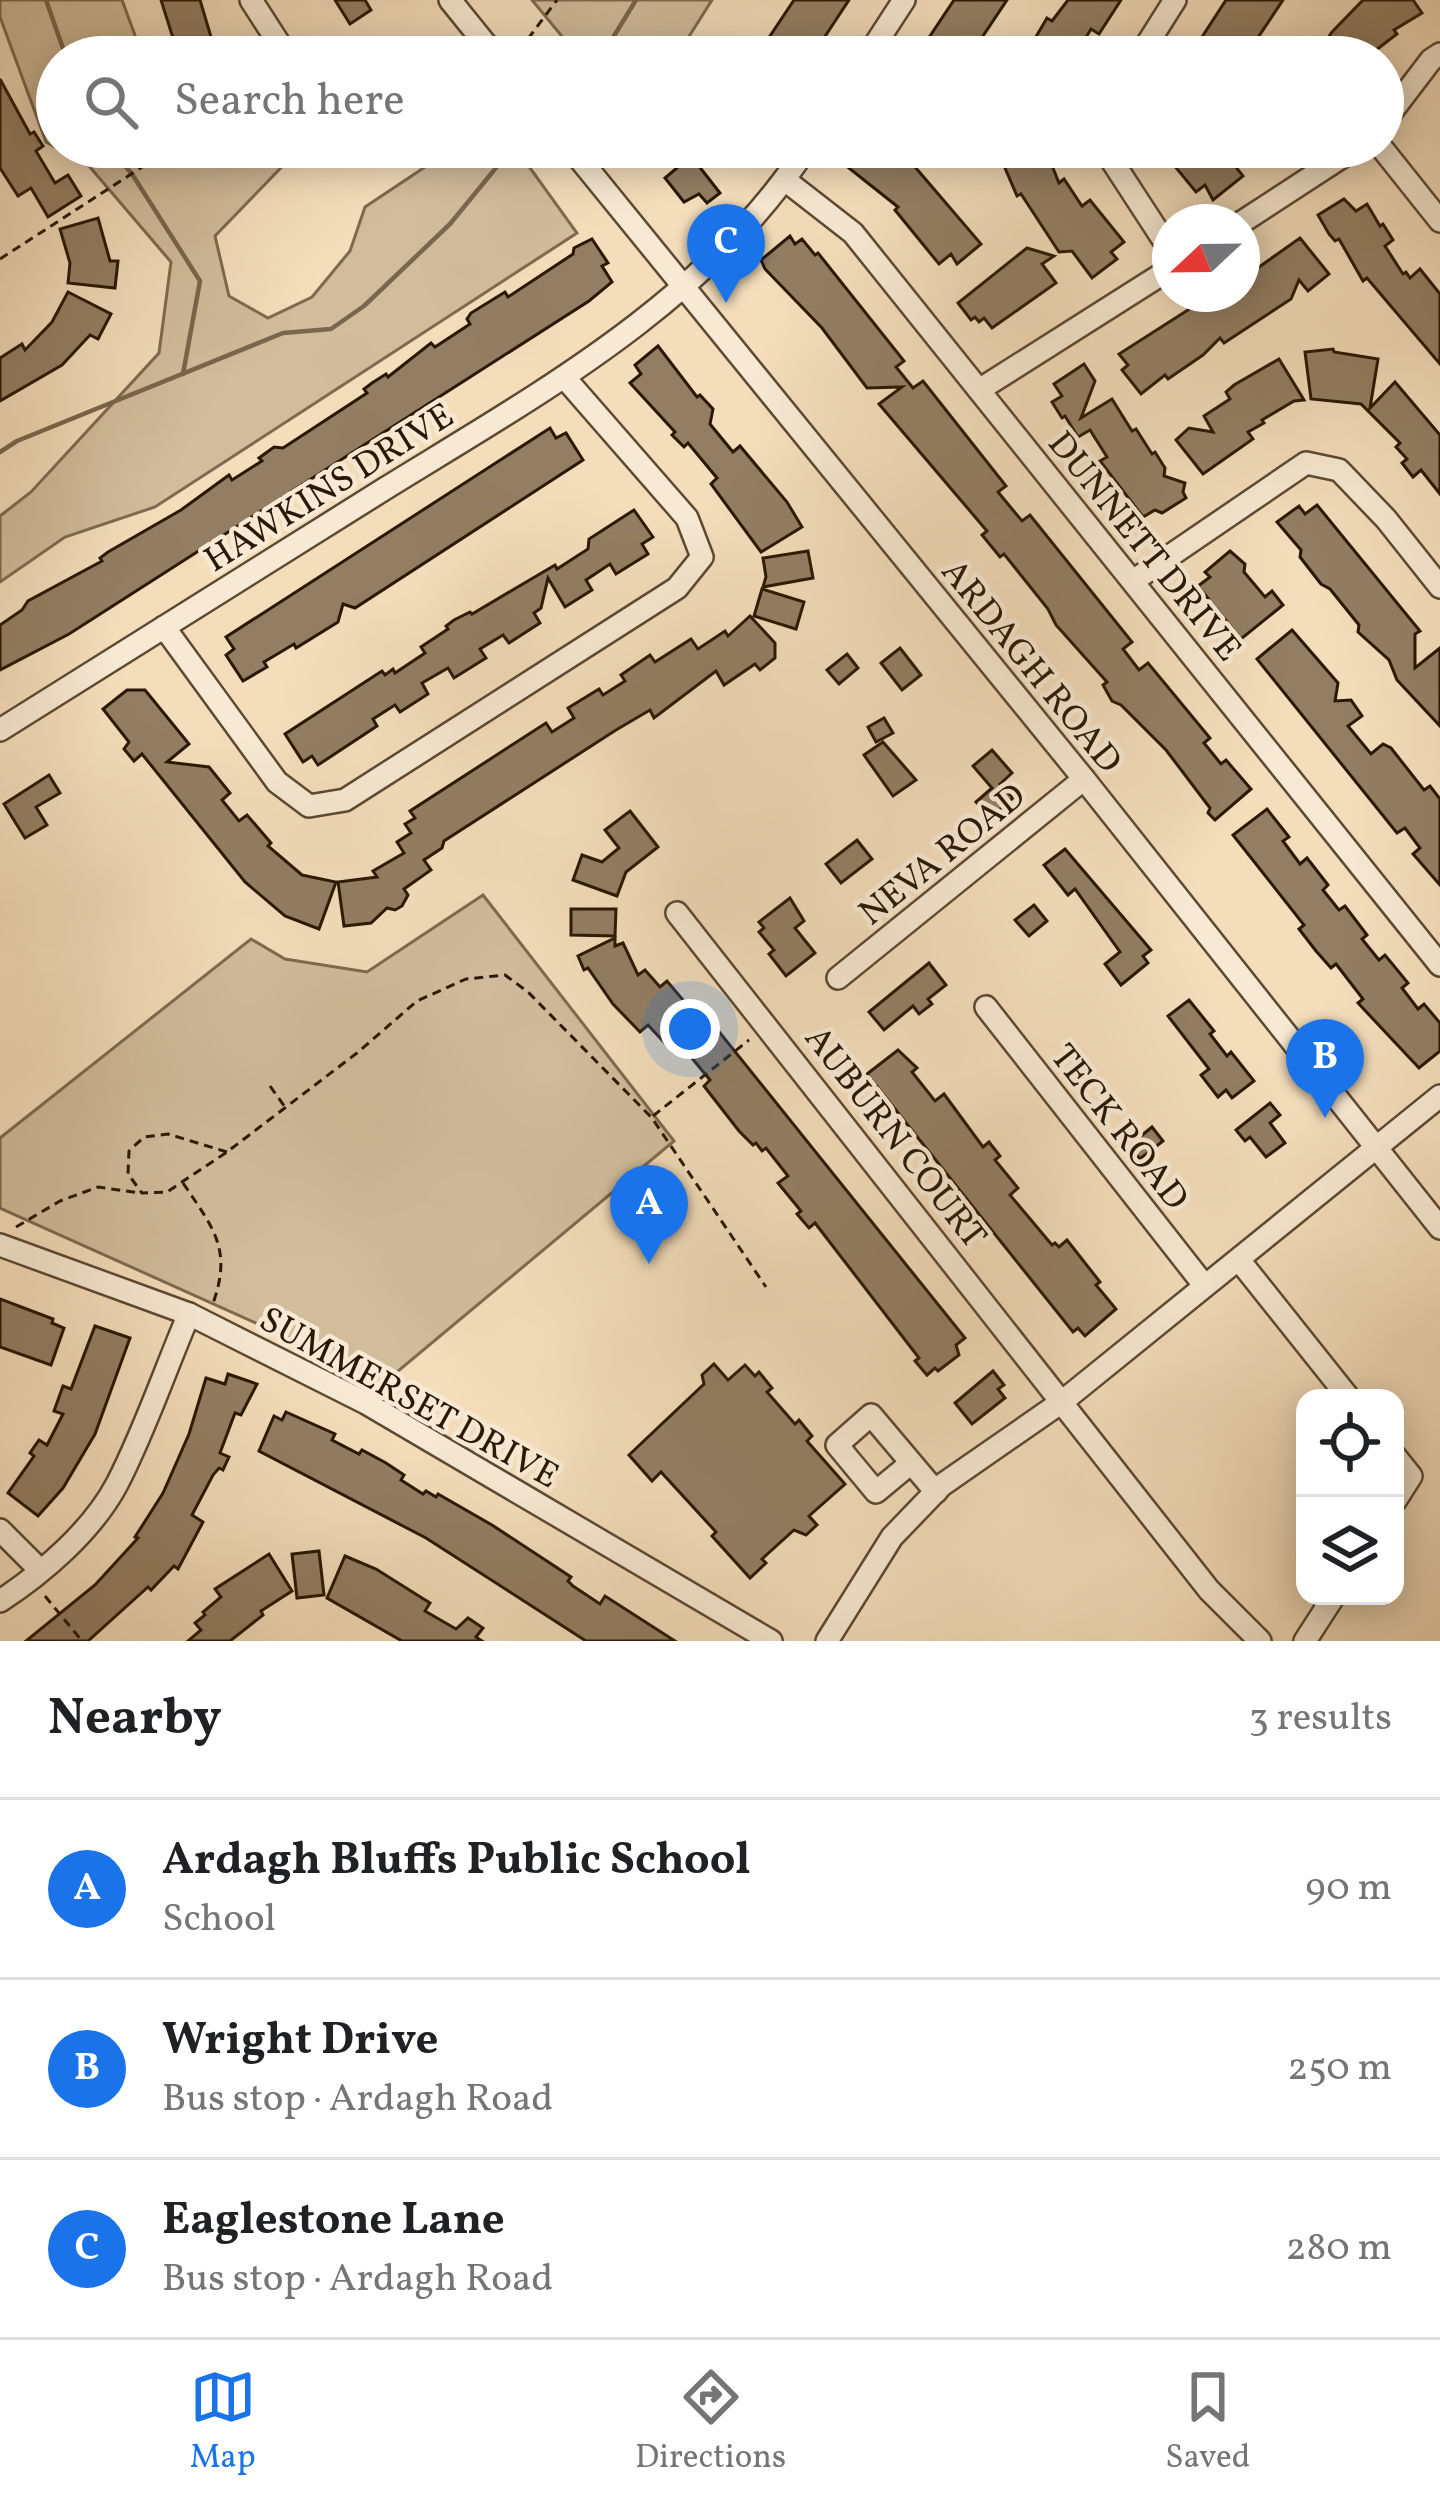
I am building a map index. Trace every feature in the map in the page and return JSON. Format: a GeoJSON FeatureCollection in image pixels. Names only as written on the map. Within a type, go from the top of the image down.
{"type":"FeatureCollection","features":[{"type":"Feature","properties":{"kind":"street"},"geometry":{"type":"LineString","coordinates":[[251,0],[274,36]]}},
{"type":"Feature","properties":{"kind":"street"},"geometry":{"type":"LineString","coordinates":[[450,0],[488,36]]}},
{"type":"Feature","properties":{"kind":"street"},"geometry":{"type":"LineString","coordinates":[[881,36],[904,0]]}},
{"type":"Feature","properties":{"kind":"street"},"geometry":{"type":"LineString","coordinates":[[1152,36],[1175,0]]}},
{"type":"Feature","properties":{"kind":"street"},"geometry":{"type":"LineString","coordinates":[[1404,95],[1440,53]]}},
{"type":"Feature","properties":{"kind":"street","name":"ARDAGH ROAD"},"geometry":{"type":"LineString","coordinates":[[587,168],[1084,778],[1440,1228]]}},
{"type":"Feature","properties":{"kind":"street","name":"HAWKINS DRIVE"},"geometry":{"type":"LineString","coordinates":[[0,730],[564,377],[707,268],[793,168]]}},
{"type":"Feature","properties":{"kind":"street"},"geometry":{"type":"LineString","coordinates":[[1117,168],[1152,222]]}},
{"type":"Feature","properties":{"kind":"street"},"geometry":{"type":"LineString","coordinates":[[1260,210],[1325,168]]}},
{"type":"Feature","properties":{"kind":"street"},"geometry":{"type":"LineString","coordinates":[[1398,168],[1440,221]]}},
{"type":"Feature","properties":{"kind":"street","name":"DUNNETT DRIVE"},"geometry":{"type":"LineString","coordinates":[[785,180],[854,232],[1440,965]]}},
{"type":"Feature","properties":{"kind":"street"},"geometry":{"type":"LineString","coordinates":[[979,390],[1152,280]]}},
{"type":"Feature","properties":{"kind":"street"},"geometry":{"type":"LineString","coordinates":[[164,627],[277,782],[308,806],[346,800],[677,588],[701,557],[687,518],[564,377]]}},
{"type":"Feature","properties":{"kind":"street"},"geometry":{"type":"LineString","coordinates":[[1133,581],[1306,463],[1339,470],[1440,587]]}},
{"type":"Feature","properties":{"kind":"street","name":"NEVA ROAD"},"geometry":{"type":"LineString","coordinates":[[838,978],[1084,778]]}},
{"type":"Feature","properties":{"kind":"street","name":"AUBURN COURT"},"geometry":{"type":"LineString","coordinates":[[677,913],[1209,1590],[1260,1641]]}},
{"type":"Feature","properties":{"kind":"street","name":"TECK ROAD"},"geometry":{"type":"LineString","coordinates":[[986,1007],[1204,1286]]}},
{"type":"Feature","properties":{"kind":"street"},"geometry":{"type":"LineString","coordinates":[[827,1641],[892,1537],[936,1492],[1063,1401],[1440,1096]]}},
{"type":"Feature","properties":{"kind":"street","name":"SUMMERSET DRIVE"},"geometry":{"type":"LineString","coordinates":[[0,1241],[197,1318],[366,1403],[771,1641]]}},
{"type":"Feature","properties":{"kind":"street"},"geometry":{"type":"LineString","coordinates":[[1239,1260],[1341,1389]]}},
{"type":"Feature","properties":{"kind":"street"},"geometry":{"type":"LineString","coordinates":[[0,1600],[36,1575],[84,1529],[116,1487],[197,1318]]}},
{"type":"Feature","properties":{"kind":"street"},"geometry":{"type":"LineString","coordinates":[[911,1463],[936,1492]]}},
{"type":"Feature","properties":{"kind":"street"},"geometry":{"type":"LineString","coordinates":[[0,1530],[36,1575]]}},
{"type":"Feature","properties":{"kind":"street"},"geometry":{"type":"LineString","coordinates":[[1305,1641],[1328,1605]]}},
{"type":"Feature","properties":{"kind":"path"},"geometry":{"type":"LineString","coordinates":[[524,36],[557,0]]}},
{"type":"Feature","properties":{"kind":"path"},"geometry":{"type":"LineString","coordinates":[[0,259],[141,168]]}},
{"type":"Feature","properties":{"kind":"path"},"geometry":{"type":"LineString","coordinates":[[0,1241],[60,1201],[98,1186],[167,1192],[286,1109],[417,1001],[466,979],[505,975],[528,992],[652,1118],[766,1287]]}},
{"type":"Feature","properties":{"kind":"path"},"geometry":{"type":"LineString","coordinates":[[652,1118],[768,1025]]}},
{"type":"Feature","properties":{"kind":"path"},"geometry":{"type":"LineString","coordinates":[[270,1086],[286,1109]]}},
{"type":"Feature","properties":{"kind":"path"},"geometry":{"type":"LineString","coordinates":[[142,1193],[128,1174],[129,1151],[144,1137],[168,1134],[227,1152]]}},
{"type":"Feature","properties":{"kind":"path"},"geometry":{"type":"LineString","coordinates":[[182,1182],[214,1229],[223,1257],[221,1282],[197,1318]]}},
{"type":"Feature","properties":{"kind":"path"},"geometry":{"type":"LineString","coordinates":[[36,1575],[82,1641]]}},
{"type":"Feature","properties":{"kind":"shaded area"},"geometry":{"type":"Polygon","coordinates":[[[0,0],[122,0],[135,36],[36,36],[36,115],[0,17],[0,0]]]}},
{"type":"Feature","properties":{"kind":"shaded area"},"geometry":{"type":"Polygon","coordinates":[[[532,0],[712,0],[689,36],[562,36],[532,0]]]}},
{"type":"Feature","properties":{"kind":"shaded area"},"geometry":{"type":"Polygon","coordinates":[[[91,168],[281,168],[215,236],[229,296],[268,318],[312,297],[350,251],[365,207],[424,168],[530,168],[577,233],[155,507],[65,537],[0,582],[0,516],[31,492],[159,353],[171,262],[91,168]]]}},
{"type":"Feature","properties":{"kind":"shaded area"},"geometry":{"type":"Polygon","coordinates":[[[483,895],[674,1141],[379,1387],[329,1356],[0,1208],[0,1138],[251,939],[285,959],[367,972],[483,895]]]}},
{"type":"Feature","properties":{"kind":"building"},"geometry":{"type":"Polygon","coordinates":[[[161,0],[200,0],[211,36],[172,36],[161,0]]]}},
{"type":"Feature","properties":{"kind":"building"},"geometry":{"type":"Polygon","coordinates":[[[335,0],[365,0],[371,10],[350,24],[335,0]]]}},
{"type":"Feature","properties":{"kind":"building"},"geometry":{"type":"Polygon","coordinates":[[[794,0],[849,0],[825,36],[770,36],[794,0]]]}},
{"type":"Feature","properties":{"kind":"building"},"geometry":{"type":"Polygon","coordinates":[[[954,0],[1007,0],[983,36],[930,36],[954,0]]]}},
{"type":"Feature","properties":{"kind":"building"},"geometry":{"type":"Polygon","coordinates":[[[1068,0],[1121,0],[1099,34],[1091,29],[1087,36],[1036,36],[1047,18],[1052,21],[1068,0]]]}},
{"type":"Feature","properties":{"kind":"building"},"geometry":{"type":"Polygon","coordinates":[[[1226,0],[1283,0],[1259,36],[1203,36],[1226,0]]]}},
{"type":"Feature","properties":{"kind":"building"},"geometry":{"type":"Polygon","coordinates":[[[1363,0],[1413,0],[1422,13],[1394,30],[1394,36],[1329,36],[1363,0]]]}},
{"type":"Feature","properties":{"kind":"building"},"geometry":{"type":"Polygon","coordinates":[[[0,79],[30,134],[36,135],[36,168],[46,168],[55,183],[68,175],[81,196],[48,217],[31,188],[18,196],[0,168],[0,79]]]}},
{"type":"Feature","properties":{"kind":"building"},"geometry":{"type":"Polygon","coordinates":[[[677,168],[700,168],[720,193],[707,203],[699,194],[684,202],[665,178],[677,168]]]}},
{"type":"Feature","properties":{"kind":"building"},"geometry":{"type":"Polygon","coordinates":[[[849,168],[916,168],[981,244],[957,264],[951,254],[939,264],[895,210],[898,207],[849,168]]]}},
{"type":"Feature","properties":{"kind":"building"},"geometry":{"type":"Polygon","coordinates":[[[1005,168],[1053,168],[1059,183],[1064,179],[1082,206],[1090,200],[1124,242],[1111,252],[1117,259],[1092,278],[1072,251],[1059,252],[1021,194],[1017,196],[1005,168]]]}},
{"type":"Feature","properties":{"kind":"building"},"geometry":{"type":"Polygon","coordinates":[[[1176,168],[1237,168],[1243,176],[1213,200],[1205,185],[1196,192],[1176,168]]]}},
{"type":"Feature","properties":{"kind":"building"},"geometry":{"type":"Polygon","coordinates":[[[1344,199],[1356,211],[1367,204],[1393,240],[1385,246],[1403,274],[1410,278],[1420,269],[1440,294],[1440,364],[1367,278],[1363,281],[1339,239],[1329,234],[1318,215],[1344,199]]]}},
{"type":"Feature","properties":{"kind":"building"},"geometry":{"type":"Polygon","coordinates":[[[98,218],[110,261],[118,261],[115,288],[68,283],[70,263],[60,229],[98,218]]]}},
{"type":"Feature","properties":{"kind":"building"},"geometry":{"type":"Polygon","coordinates":[[[790,236],[795,244],[802,239],[818,253],[904,361],[896,367],[913,388],[923,381],[1006,486],[998,492],[1022,521],[1030,515],[1132,642],[1123,649],[1139,670],[1148,663],[1210,738],[1204,743],[1221,764],[1226,760],[1251,789],[1215,820],[1166,750],[1112,701],[1103,685],[1107,682],[879,404],[902,387],[867,388],[822,328],[765,269],[761,260],[790,236]]]}},
{"type":"Feature","properties":{"kind":"building"},"geometry":{"type":"Polygon","coordinates":[[[1300,238],[1329,274],[1308,291],[1299,280],[1291,299],[1224,343],[1220,338],[1203,355],[1141,394],[1122,370],[1128,365],[1119,354],[1185,312],[1260,312],[1260,266],[1300,238]]]}},
{"type":"Feature","properties":{"kind":"building"},"geometry":{"type":"Polygon","coordinates":[[[592,239],[608,263],[602,266],[612,282],[589,301],[69,634],[0,670],[0,625],[28,601],[102,561],[108,552],[181,510],[229,475],[232,480],[274,447],[283,448],[367,393],[364,389],[388,377],[431,343],[435,347],[470,324],[471,313],[505,292],[508,297],[592,239]]]}},
{"type":"Feature","properties":{"kind":"building"},"geometry":{"type":"Polygon","coordinates":[[[1027,248],[1054,256],[1042,264],[1056,283],[992,328],[984,318],[971,320],[958,303],[1027,248]]]}},
{"type":"Feature","properties":{"kind":"building"},"geometry":{"type":"Polygon","coordinates":[[[68,292],[111,314],[98,339],[90,335],[62,365],[0,401],[0,358],[22,344],[25,350],[52,322],[68,292]]]}},
{"type":"Feature","properties":{"kind":"building"},"geometry":{"type":"Polygon","coordinates":[[[658,346],[697,397],[713,409],[710,424],[733,452],[740,446],[802,527],[761,552],[711,484],[717,478],[688,443],[684,447],[672,435],[675,432],[630,383],[641,374],[635,365],[658,346]]]}},
{"type":"Feature","properties":{"kind":"building"},"geometry":{"type":"Polygon","coordinates":[[[1333,349],[1378,359],[1370,408],[1395,382],[1440,435],[1440,494],[1421,470],[1413,477],[1402,463],[1407,459],[1396,447],[1400,443],[1361,404],[1311,399],[1305,352],[1333,349]]]}},
{"type":"Feature","properties":{"kind":"building"},"geometry":{"type":"Polygon","coordinates":[[[1279,359],[1304,400],[1262,420],[1248,432],[1253,439],[1203,474],[1176,440],[1189,428],[1213,432],[1204,416],[1230,399],[1226,392],[1234,385],[1279,359]]]}},
{"type":"Feature","properties":{"kind":"building"},"geometry":{"type":"Polygon","coordinates":[[[1084,364],[1095,381],[1081,418],[1112,399],[1132,431],[1136,429],[1155,452],[1165,468],[1164,476],[1185,483],[1186,498],[1162,513],[1155,510],[1143,517],[1100,461],[1107,457],[1090,430],[1078,437],[1062,418],[1052,402],[1062,396],[1054,384],[1084,364]]]}},
{"type":"Feature","properties":{"kind":"building"},"geometry":{"type":"Polygon","coordinates":[[[550,428],[556,438],[566,433],[583,460],[355,608],[343,604],[338,622],[264,662],[267,667],[243,681],[226,655],[234,649],[226,637],[550,428]]]}},
{"type":"Feature","properties":{"kind":"building"},"geometry":{"type":"Polygon","coordinates":[[[1317,505],[1420,631],[1415,634],[1415,668],[1440,648],[1440,726],[1397,680],[1389,660],[1358,632],[1359,625],[1321,584],[1277,522],[1299,506],[1305,514],[1317,505]]]}},
{"type":"Feature","properties":{"kind":"building"},"geometry":{"type":"Polygon","coordinates":[[[634,510],[653,537],[642,544],[648,554],[616,574],[610,564],[586,580],[592,590],[565,607],[548,578],[541,608],[534,613],[540,623],[509,643],[503,635],[480,649],[486,658],[454,678],[448,668],[422,683],[428,694],[400,712],[395,705],[373,719],[377,726],[318,765],[312,756],[303,762],[285,734],[382,671],[385,675],[393,669],[395,673],[425,653],[421,647],[454,620],[555,565],[557,569],[588,549],[589,539],[634,510]]]}},
{"type":"Feature","properties":{"kind":"building"},"geometry":{"type":"Polygon","coordinates":[[[808,551],[813,578],[763,587],[763,558],[808,551]]]}},
{"type":"Feature","properties":{"kind":"building"},"geometry":{"type":"Polygon","coordinates":[[[1230,551],[1245,564],[1244,572],[1265,597],[1272,591],[1283,605],[1241,639],[1198,586],[1210,577],[1205,572],[1230,551]]]}},
{"type":"Feature","properties":{"kind":"building"},"geometry":{"type":"Polygon","coordinates":[[[762,589],[804,602],[796,629],[754,616],[762,589]]]}},
{"type":"Feature","properties":{"kind":"building"},"geometry":{"type":"Polygon","coordinates":[[[750,616],[775,643],[775,658],[760,670],[755,664],[724,685],[716,671],[654,718],[650,710],[616,730],[444,841],[442,848],[424,860],[431,870],[404,889],[408,895],[402,906],[387,908],[371,923],[344,926],[338,882],[377,877],[373,871],[404,853],[397,842],[411,833],[405,824],[415,818],[410,811],[546,723],[552,732],[574,718],[568,708],[599,689],[603,695],[625,681],[621,675],[650,655],[655,662],[691,639],[698,649],[725,631],[728,636],[750,616]]]}},
{"type":"Feature","properties":{"kind":"building"},"geometry":{"type":"Polygon","coordinates":[[[1292,630],[1338,683],[1335,701],[1351,700],[1362,716],[1348,726],[1371,754],[1383,744],[1391,748],[1424,790],[1430,786],[1440,799],[1440,885],[1413,854],[1420,848],[1405,828],[1397,833],[1257,659],[1292,630]]]}},
{"type":"Feature","properties":{"kind":"building"},"geometry":{"type":"Polygon","coordinates":[[[900,648],[921,675],[902,690],[881,663],[900,648]]]}},
{"type":"Feature","properties":{"kind":"building"},"geometry":{"type":"Polygon","coordinates":[[[847,654],[858,668],[839,684],[827,670],[847,654]]]}},
{"type":"Feature","properties":{"kind":"building"},"geometry":{"type":"Polygon","coordinates":[[[127,690],[145,690],[189,744],[167,762],[209,767],[230,793],[222,800],[239,821],[247,815],[271,843],[268,846],[302,875],[336,882],[319,929],[285,916],[245,882],[142,754],[134,761],[124,749],[129,742],[103,709],[127,690]]]}},
{"type":"Feature","properties":{"kind":"building"},"geometry":{"type":"Polygon","coordinates":[[[884,718],[893,733],[876,742],[868,727],[884,718]]]}},
{"type":"Feature","properties":{"kind":"building"},"geometry":{"type":"Polygon","coordinates":[[[883,742],[916,780],[893,796],[864,755],[883,742]]]}},
{"type":"Feature","properties":{"kind":"building"},"geometry":{"type":"Polygon","coordinates":[[[992,750],[1012,773],[1000,784],[1013,798],[990,818],[976,802],[992,788],[973,766],[992,750]]]}},
{"type":"Feature","properties":{"kind":"building"},"geometry":{"type":"Polygon","coordinates":[[[49,775],[60,793],[36,807],[47,825],[25,838],[4,804],[49,775]]]}},
{"type":"Feature","properties":{"kind":"building"},"geometry":{"type":"Polygon","coordinates":[[[1267,809],[1289,837],[1283,841],[1300,864],[1307,858],[1328,885],[1323,890],[1339,910],[1345,906],[1367,935],[1362,939],[1379,960],[1385,955],[1408,983],[1402,988],[1418,1009],[1424,1004],[1440,1023],[1440,1051],[1419,1068],[1358,1003],[1363,999],[1336,964],[1331,968],[1316,951],[1299,929],[1304,925],[1233,835],[1267,809]]]}},
{"type":"Feature","properties":{"kind":"building"},"geometry":{"type":"Polygon","coordinates":[[[630,811],[658,847],[626,872],[617,896],[573,880],[582,855],[602,862],[619,848],[605,830],[630,811]]]}},
{"type":"Feature","properties":{"kind":"building"},"geometry":{"type":"Polygon","coordinates":[[[857,840],[872,859],[841,883],[826,864],[857,840]]]}},
{"type":"Feature","properties":{"kind":"building"},"geometry":{"type":"Polygon","coordinates":[[[1065,849],[1151,950],[1143,956],[1148,963],[1121,985],[1105,964],[1120,952],[1075,889],[1068,895],[1044,865],[1065,849]]]}},
{"type":"Feature","properties":{"kind":"building"},"geometry":{"type":"Polygon","coordinates":[[[790,898],[804,921],[795,928],[815,953],[786,976],[769,954],[774,950],[759,932],[764,928],[759,922],[790,898]]]}},
{"type":"Feature","properties":{"kind":"building"},"geometry":{"type":"Polygon","coordinates":[[[1034,905],[1047,921],[1029,936],[1015,920],[1034,905]]]}},
{"type":"Feature","properties":{"kind":"building"},"geometry":{"type":"Polygon","coordinates":[[[571,909],[616,909],[615,936],[571,935],[571,909]]]}},
{"type":"Feature","properties":{"kind":"building"},"geometry":{"type":"Polygon","coordinates":[[[615,938],[615,946],[623,943],[638,975],[645,970],[660,987],[667,981],[694,1013],[700,1008],[965,1338],[956,1345],[959,1355],[927,1375],[915,1361],[919,1358],[815,1223],[809,1228],[797,1214],[801,1211],[778,1183],[788,1176],[766,1148],[762,1151],[739,1131],[704,1086],[710,1080],[681,1045],[673,1052],[648,1025],[640,1032],[588,968],[584,970],[578,956],[615,938]]]}},
{"type":"Feature","properties":{"kind":"building"},"geometry":{"type":"Polygon","coordinates":[[[929,963],[946,985],[928,999],[932,1004],[919,1014],[913,1006],[884,1030],[869,1012],[929,963]]]}},
{"type":"Feature","properties":{"kind":"building"},"geometry":{"type":"Polygon","coordinates":[[[1189,1000],[1227,1056],[1231,1052],[1254,1081],[1232,1098],[1226,1090],[1218,1097],[1201,1075],[1209,1069],[1168,1016],[1189,1000]]]}},
{"type":"Feature","properties":{"kind":"building"},"geometry":{"type":"Polygon","coordinates":[[[898,1050],[917,1068],[912,1072],[935,1101],[944,1094],[983,1147],[989,1142],[1000,1156],[995,1160],[1018,1188],[1010,1195],[1052,1245],[1059,1247],[1067,1240],[1100,1282],[1096,1285],[1116,1309],[1085,1336],[1078,1328],[1073,1332],[867,1074],[898,1050]]]}},
{"type":"Feature","properties":{"kind":"building"},"geometry":{"type":"Polygon","coordinates":[[[1270,1103],[1280,1115],[1270,1123],[1285,1143],[1266,1157],[1250,1137],[1245,1141],[1236,1130],[1270,1103]]]}},
{"type":"Feature","properties":{"kind":"building"},"geometry":{"type":"Polygon","coordinates":[[[1152,1127],[1163,1141],[1140,1159],[1129,1146],[1152,1127]]]}},
{"type":"Feature","properties":{"kind":"building"},"geometry":{"type":"Polygon","coordinates":[[[0,1299],[53,1319],[52,1323],[64,1328],[51,1365],[0,1347],[0,1299]]]}},
{"type":"Feature","properties":{"kind":"building"},"geometry":{"type":"Polygon","coordinates":[[[95,1326],[130,1338],[95,1434],[63,1488],[38,1516],[8,1493],[34,1456],[30,1453],[39,1440],[47,1445],[63,1414],[54,1411],[63,1386],[71,1389],[95,1326]]]}},
{"type":"Feature","properties":{"kind":"building"},"geometry":{"type":"Polygon","coordinates":[[[714,1364],[728,1380],[745,1365],[755,1376],[759,1372],[772,1388],[767,1392],[795,1424],[799,1420],[812,1436],[807,1441],[845,1484],[809,1516],[817,1525],[806,1535],[794,1530],[762,1559],[766,1563],[750,1578],[661,1472],[652,1481],[629,1455],[704,1384],[702,1375],[714,1364]]]}},
{"type":"Feature","properties":{"kind":"building"},"geometry":{"type":"Polygon","coordinates":[[[993,1371],[1004,1385],[998,1389],[1005,1398],[972,1424],[955,1403],[993,1371]]]}},
{"type":"Feature","properties":{"kind":"building"},"geometry":{"type":"Polygon","coordinates":[[[228,1374],[257,1384],[241,1415],[235,1413],[220,1453],[229,1457],[223,1470],[213,1475],[192,1515],[203,1522],[178,1569],[174,1566],[88,1641],[26,1641],[95,1585],[138,1538],[189,1434],[206,1378],[225,1384],[228,1374]]]}},
{"type":"Feature","properties":{"kind":"building"},"geometry":{"type":"Polygon","coordinates":[[[286,1412],[335,1434],[332,1440],[359,1454],[362,1450],[386,1463],[423,1494],[438,1494],[492,1525],[571,1577],[568,1581],[573,1586],[600,1604],[605,1596],[675,1641],[586,1641],[426,1538],[259,1451],[274,1416],[282,1420],[286,1412]]]}},
{"type":"Feature","properties":{"kind":"building"},"geometry":{"type":"Polygon","coordinates":[[[319,1551],[324,1595],[297,1598],[292,1554],[319,1551]]]}},
{"type":"Feature","properties":{"kind":"building"},"geometry":{"type":"Polygon","coordinates":[[[269,1554],[292,1591],[261,1611],[263,1615],[230,1641],[188,1641],[201,1630],[195,1623],[203,1612],[221,1597],[215,1589],[269,1554]]]}},
{"type":"Feature","properties":{"kind":"building"},"geometry":{"type":"Polygon","coordinates":[[[345,1556],[376,1569],[430,1603],[425,1611],[456,1629],[468,1618],[483,1628],[476,1637],[482,1641],[402,1641],[327,1598],[345,1556]]]}},
{"type":"Feature","properties":{"kind":"waterway"},"geometry":{"type":"LineString","coordinates":[[46,0],[59,36]]}},
{"type":"Feature","properties":{"kind":"waterway"},"geometry":{"type":"LineString","coordinates":[[614,36],[636,0]]}},
{"type":"Feature","properties":{"kind":"waterway"},"geometry":{"type":"LineString","coordinates":[[127,168],[200,281],[183,374]]}},
{"type":"Feature","properties":{"kind":"waterway"},"geometry":{"type":"LineString","coordinates":[[0,452],[283,333],[331,329],[364,306],[450,224],[496,168]]}},
{"type":"Feature","properties":{"kind":"place","name":"Eaglestone Lane"},"geometry":{"type":"Point","coordinates":[726,303]}},
{"type":"Feature","properties":{"kind":"place","name":"Wright Drive"},"geometry":{"type":"Point","coordinates":[1325,1118]}},
{"type":"Feature","properties":{"kind":"place","name":"Ardagh Bluffs Public School"},"geometry":{"type":"Point","coordinates":[649,1264]}}]}
